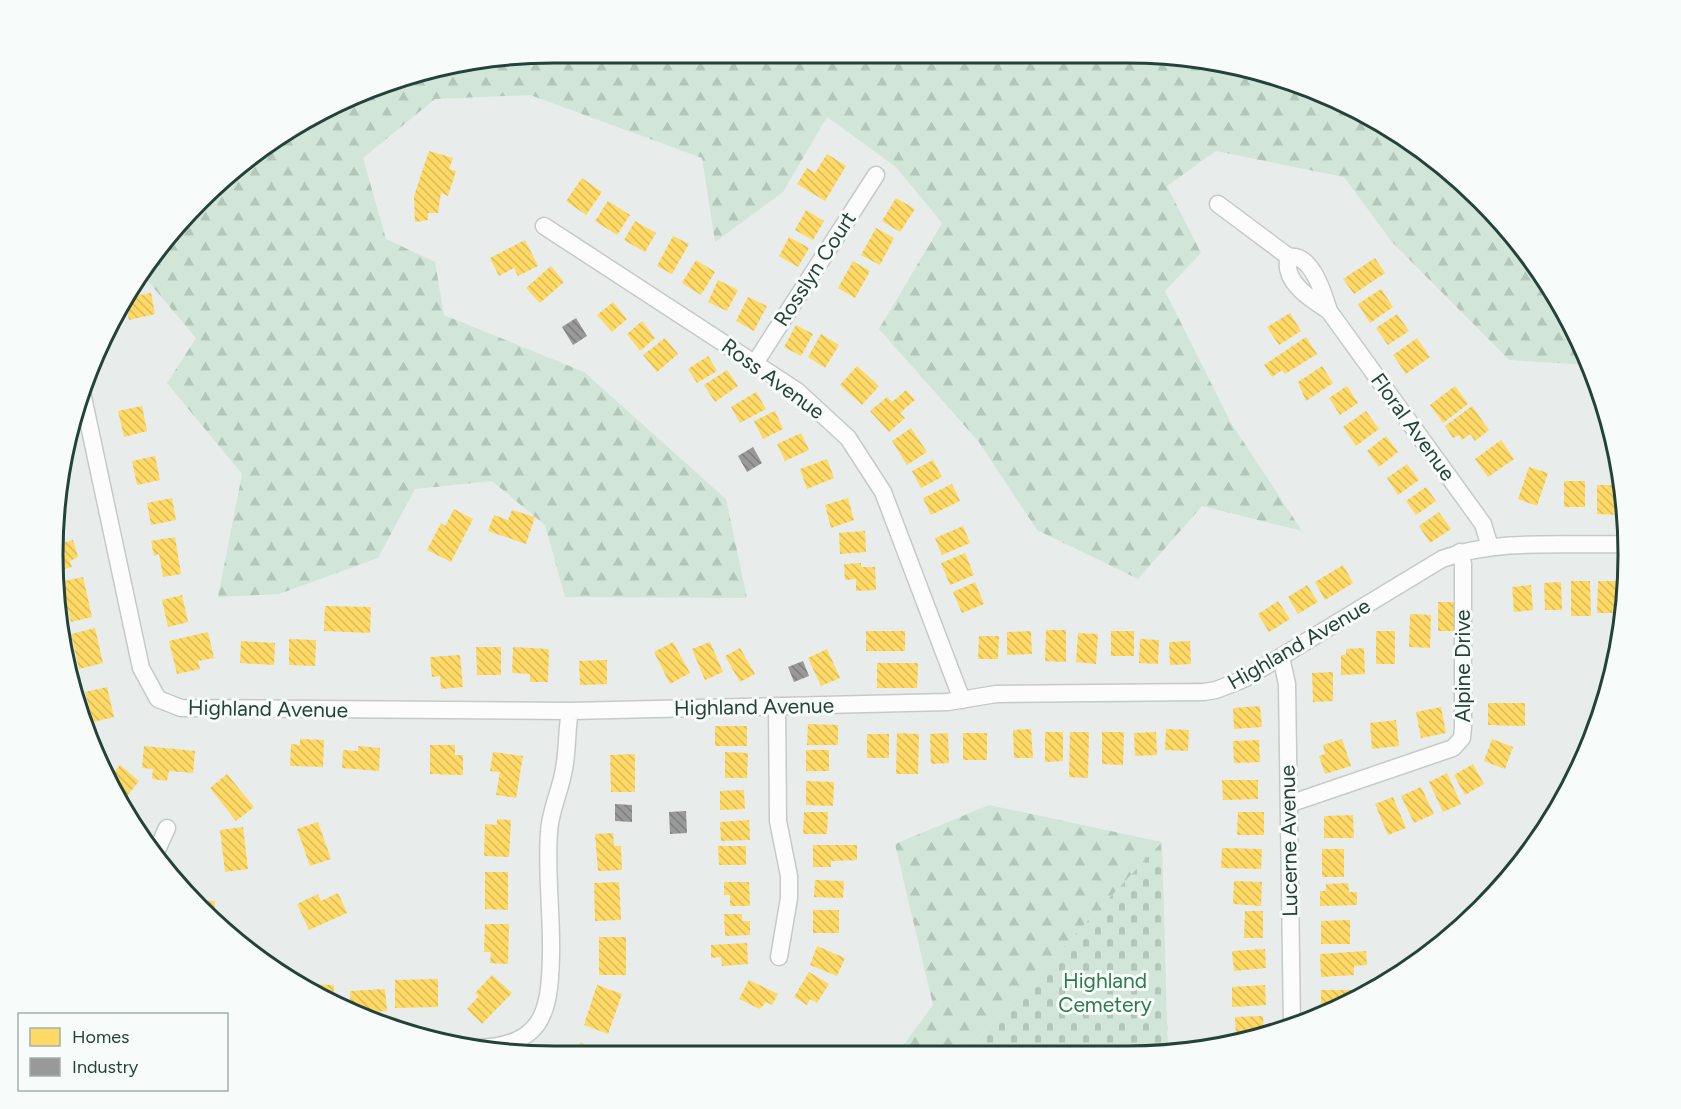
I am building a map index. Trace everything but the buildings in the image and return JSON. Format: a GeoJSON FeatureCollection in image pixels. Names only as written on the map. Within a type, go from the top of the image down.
{"type":"FeatureCollection","features":[{"type":"Feature","properties":{"kind":"street","name":"Rosslyn Court"},"geometry":{"type":"LineString","coordinates":[[755,363],[876,175]]}},
{"type":"Feature","properties":{"kind":"street","name":"Floral Avenue"},"geometry":{"type":"LineString","coordinates":[[1218,204],[1289,256],[1302,260],[1320,281],[1329,311],[1483,524],[1490,547]]}},
{"type":"Feature","properties":{"kind":"street","name":"Ross Avenue"},"geometry":{"type":"LineString","coordinates":[[544,226],[797,391],[825,414],[864,459],[883,492],[903,538],[962,700]]}},
{"type":"Feature","properties":{"kind":"street","name":"Highland Avenue"},"geometry":{"type":"LineString","coordinates":[[85,409],[141,668],[159,699],[181,708],[570,711],[962,700],[996,694],[1216,690],[1244,680],[1442,559],[1460,552],[1490,547],[1618,544]]}},
{"type":"Feature","properties":{"kind":"street","name":"Alpine Drive"},"geometry":{"type":"LineString","coordinates":[[1289,804],[1454,748],[1462,738],[1463,564],[1460,552]]}},
{"type":"Feature","properties":{"kind":"street","name":"Lucerne Avenue"},"geometry":{"type":"LineString","coordinates":[[1281,657],[1287,684],[1292,1017]]}},
{"type":"Feature","properties":{"kind":"street"},"geometry":{"type":"LineString","coordinates":[[777,706],[778,821],[789,876],[789,898],[779,957]]}},
{"type":"Feature","properties":{"kind":"street"},"geometry":{"type":"LineString","coordinates":[[506,1043],[525,1036],[536,1026],[550,994],[552,925],[549,832],[566,762],[565,735],[570,711]]}},
{"type":"Feature","properties":{"kind":"street"},"geometry":{"type":"LineString","coordinates":[[158,845],[167,828]]}},
{"type":"Feature","properties":{"kind":"green space"},"geometry":{"type":"Polygon","coordinates":[[[554,63],[1126,63],[1191,67],[1222,72],[1284,89],[1344,114],[1400,146],[1451,185],[1496,230],[1535,281],[1580,364],[1509,360],[1392,242],[1344,177],[1216,151],[1167,186],[1201,253],[1165,291],[1231,423],[1302,531],[1202,506],[1138,579],[1037,530],[979,442],[879,329],[942,223],[896,167],[827,117],[783,192],[715,242],[702,158],[530,95],[435,99],[363,158],[386,239],[435,262],[444,315],[584,372],[726,499],[747,598],[565,597],[545,525],[492,481],[415,489],[378,558],[279,594],[218,597],[242,474],[167,383],[196,338],[147,280],[185,230],[230,185],[281,146],[366,100],[427,80],[490,67],[554,63]]]}},
{"type":"Feature","properties":{"kind":"green space"},"geometry":{"type":"Polygon","coordinates":[[[989,805],[1162,842],[971,1046],[903,1046],[933,1005],[895,844],[989,805]]]}},
{"type":"Feature","properties":{"kind":"green space","name":"Highland Cemetery"},"geometry":{"type":"Polygon","coordinates":[[[1162,842],[1168,1044],[971,1046],[1162,842]]]}}]}
